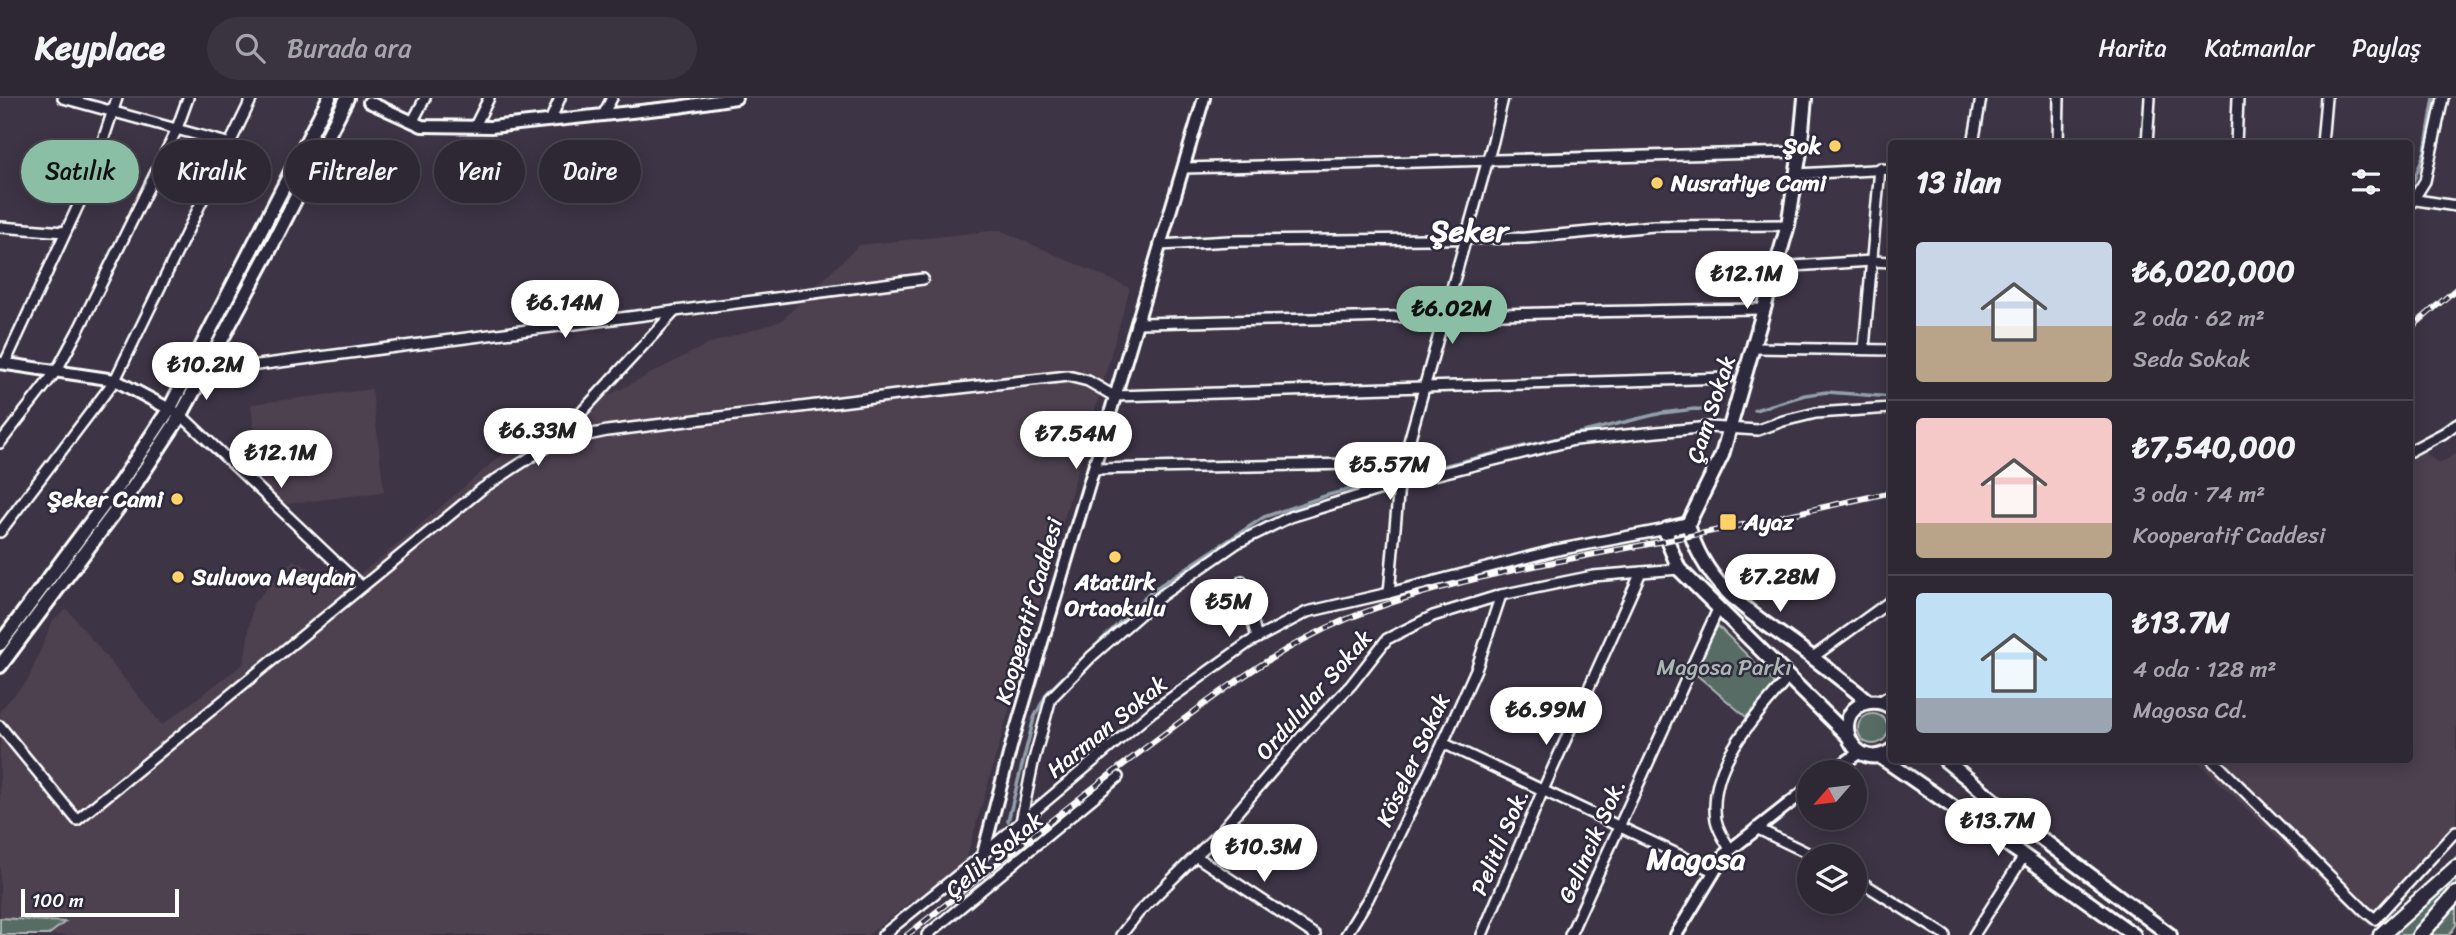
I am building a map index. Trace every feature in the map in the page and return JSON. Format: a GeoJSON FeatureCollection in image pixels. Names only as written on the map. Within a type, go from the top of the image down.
{"type":"FeatureCollection","features":[{"type":"Feature","properties":{"kind":"main road"},"geometry":{"type":"LineString","coordinates":[[0,666],[132,489],[175,412],[329,98]]}},
{"type":"Feature","properties":{"kind":"main road"},"geometry":{"type":"LineString","coordinates":[[0,643],[203,372],[269,251],[347,98]]}},
{"type":"Feature","properties":{"kind":"main road","name":"Çam Sokak"},"geometry":{"type":"LineString","coordinates":[[1688,524],[1722,454],[1777,267],[1797,174],[1805,98]]}},
{"type":"Feature","properties":{"kind":"main road"},"geometry":{"type":"LineString","coordinates":[[1848,736],[1679,569],[1667,541],[1667,529],[1688,524],[1705,563],[1721,586],[1744,609],[1874,702],[1888,707]]}},
{"type":"Feature","properties":{"kind":"main road"},"geometry":{"type":"LineString","coordinates":[[1874,702],[1853,711],[1849,719],[1848,736],[1851,744],[1860,752],[1879,756],[1888,762]]}},
{"type":"Feature","properties":{"kind":"main road"},"geometry":{"type":"LineString","coordinates":[[1879,756],[1888,752]]}},
{"type":"Feature","properties":{"kind":"main road"},"geometry":{"type":"LineString","coordinates":[[1889,763],[2134,935]]}},
{"type":"Feature","properties":{"kind":"main road"},"geometry":{"type":"LineString","coordinates":[[1949,763],[2034,833],[2170,935]]}},
{"type":"Feature","properties":{"kind":"main road"},"geometry":{"type":"LineString","coordinates":[[2381,935],[2456,868]]}},
{"type":"Feature","properties":{"kind":"main road"},"geometry":{"type":"LineString","coordinates":[[2420,935],[2456,894]]}},
{"type":"Feature","properties":{"kind":"street"},"geometry":{"type":"LineString","coordinates":[[63,98],[214,140]]}},
{"type":"Feature","properties":{"kind":"street"},"geometry":{"type":"LineString","coordinates":[[117,98],[90,180],[2,363],[115,380],[175,412],[361,586]]}},
{"type":"Feature","properties":{"kind":"street"},"geometry":{"type":"LineString","coordinates":[[0,443],[57,370],[176,131],[188,98]]}},
{"type":"Feature","properties":{"kind":"street"},"geometry":{"type":"LineString","coordinates":[[233,140],[252,98]]}},
{"type":"Feature","properties":{"kind":"street"},"geometry":{"type":"LineString","coordinates":[[413,121],[425,98]]}},
{"type":"Feature","properties":{"kind":"street"},"geometry":{"type":"LineString","coordinates":[[475,127],[489,98]]}},
{"type":"Feature","properties":{"kind":"street"},"geometry":{"type":"LineString","coordinates":[[550,121],[560,98]]}},
{"type":"Feature","properties":{"kind":"street"},"geometry":{"type":"LineString","coordinates":[[603,115],[612,98]]}},
{"type":"Feature","properties":{"kind":"street"},"geometry":{"type":"LineString","coordinates":[[370,100],[422,125],[475,127],[678,107],[736,98]]}},
{"type":"Feature","properties":{"kind":"street","name":"Kooperatif Caddesi"},"geometry":{"type":"LineString","coordinates":[[983,854],[1012,743],[1204,98]]}},
{"type":"Feature","properties":{"kind":"street"},"geometry":{"type":"LineString","coordinates":[[1389,593],[1398,484],[1503,98]]}},
{"type":"Feature","properties":{"kind":"street"},"geometry":{"type":"LineString","coordinates":[[1974,140],[1981,98]]}},
{"type":"Feature","properties":{"kind":"street"},"geometry":{"type":"LineString","coordinates":[[2058,140],[2059,98]]}},
{"type":"Feature","properties":{"kind":"street"},"geometry":{"type":"LineString","coordinates":[[2147,140],[2150,98]]}},
{"type":"Feature","properties":{"kind":"street"},"geometry":{"type":"LineString","coordinates":[[2236,140],[2238,98]]}},
{"type":"Feature","properties":{"kind":"street"},"geometry":{"type":"LineString","coordinates":[[2322,140],[2326,98]]}},
{"type":"Feature","properties":{"kind":"street"},"geometry":{"type":"LineString","coordinates":[[2413,198],[2425,181],[2443,98]]}},
{"type":"Feature","properties":{"kind":"street"},"geometry":{"type":"LineString","coordinates":[[1184,168],[1800,152]]}},
{"type":"Feature","properties":{"kind":"street"},"geometry":{"type":"LineString","coordinates":[[1864,348],[1880,168]]}},
{"type":"Feature","properties":{"kind":"street"},"geometry":{"type":"LineString","coordinates":[[1797,174],[1888,169]]}},
{"type":"Feature","properties":{"kind":"street"},"geometry":{"type":"LineString","coordinates":[[2413,201],[2456,206]]}},
{"type":"Feature","properties":{"kind":"street"},"geometry":{"type":"LineString","coordinates":[[0,532],[115,380],[202,203]]}},
{"type":"Feature","properties":{"kind":"street"},"geometry":{"type":"LineString","coordinates":[[1160,246],[1230,241],[1526,238],[1654,226],[1788,225]]}},
{"type":"Feature","properties":{"kind":"street"},"geometry":{"type":"LineString","coordinates":[[0,227],[65,232]]}},
{"type":"Feature","properties":{"kind":"street"},"geometry":{"type":"LineString","coordinates":[[1777,267],[1888,262]]}},
{"type":"Feature","properties":{"kind":"street"},"geometry":{"type":"LineString","coordinates":[[203,372],[923,279]]}},
{"type":"Feature","properties":{"kind":"street"},"geometry":{"type":"LineString","coordinates":[[1136,324],[1533,312],[1765,309]]}},
{"type":"Feature","properties":{"kind":"street"},"geometry":{"type":"LineString","coordinates":[[0,726],[77,820],[483,488],[554,442],[674,311]]}},
{"type":"Feature","properties":{"kind":"street"},"geometry":{"type":"LineString","coordinates":[[1754,348],[1888,350]]}},
{"type":"Feature","properties":{"kind":"street"},"geometry":{"type":"LineString","coordinates":[[554,442],[607,431],[1068,376],[1088,381],[1114,396],[1728,378]]}},
{"type":"Feature","properties":{"kind":"street"},"geometry":{"type":"LineString","coordinates":[[1021,822],[1033,763],[1051,698],[1092,656],[1162,595],[1237,543],[1290,517],[1398,484],[1574,440],[1709,427],[1758,430],[1816,413],[1888,408]]}},
{"type":"Feature","properties":{"kind":"street"},"geometry":{"type":"LineString","coordinates":[[2413,449],[2456,424]]}},
{"type":"Feature","properties":{"kind":"street"},"geometry":{"type":"LineString","coordinates":[[1093,469],[1403,463]]}},
{"type":"Feature","properties":{"kind":"street","name":"Harman Sokak"},"geometry":{"type":"LineString","coordinates":[[883,935],[1153,711],[1257,638],[1307,612],[1552,551],[1667,529]]}},
{"type":"Feature","properties":{"kind":"street","name":"Ordulular Sokak"},"geometry":{"type":"LineString","coordinates":[[1121,935],[1139,912],[1197,857],[1351,685],[1387,639],[1433,616],[1501,595],[1593,576],[1679,569]]}},
{"type":"Feature","properties":{"kind":"street","name":"Pelitli Sok."},"geometry":{"type":"LineString","coordinates":[[1482,935],[1542,790],[1641,572]]}},
{"type":"Feature","properties":{"kind":"street"},"geometry":{"type":"LineString","coordinates":[[1242,580],[1257,638]]}},
{"type":"Feature","properties":{"kind":"street","name":"Köseler Sokak"},"geometry":{"type":"LineString","coordinates":[[1346,935],[1368,899],[1443,743],[1477,667],[1501,595]]}},
{"type":"Feature","properties":{"kind":"street"},"geometry":{"type":"LineString","coordinates":[[1812,657],[1888,603]]}},
{"type":"Feature","properties":{"kind":"street","name":"Gelincik Sok."},"geometry":{"type":"LineString","coordinates":[[1570,935],[1718,609]]}},
{"type":"Feature","properties":{"kind":"street"},"geometry":{"type":"LineString","coordinates":[[1730,849],[1716,822],[1715,798],[1723,768],[1744,731],[1788,678]]}},
{"type":"Feature","properties":{"kind":"street"},"geometry":{"type":"LineString","coordinates":[[1874,702],[1888,696]]}},
{"type":"Feature","properties":{"kind":"street"},"geometry":{"type":"LineString","coordinates":[[1443,743],[1713,871]]}},
{"type":"Feature","properties":{"kind":"street"},"geometry":{"type":"LineString","coordinates":[[1849,760],[1860,752]]}},
{"type":"Feature","properties":{"kind":"street"},"geometry":{"type":"LineString","coordinates":[[2216,763],[2375,919],[2456,831]]}},
{"type":"Feature","properties":{"kind":"street","name":"Çelik Sokak"},"geometry":{"type":"LineString","coordinates":[[927,935],[1118,777]]}},
{"type":"Feature","properties":{"kind":"street"},"geometry":{"type":"LineString","coordinates":[[1676,935],[1713,871],[1730,849],[1797,797]]}},
{"type":"Feature","properties":{"kind":"street"},"geometry":{"type":"LineString","coordinates":[[1756,828],[1797,848]]}},
{"type":"Feature","properties":{"kind":"street"},"geometry":{"type":"LineString","coordinates":[[1974,935],[2024,856]]}},
{"type":"Feature","properties":{"kind":"street"},"geometry":{"type":"LineString","coordinates":[[1197,857],[1315,935]]}},
{"type":"Feature","properties":{"kind":"street"},"geometry":{"type":"LineString","coordinates":[[1867,886],[1945,935]]}},
{"type":"Feature","properties":{"kind":"shaded area"},"geometry":{"type":"Polygon","coordinates":[[[1000,230],[1130,288],[966,860],[868,935],[48,935],[64,922],[0,918],[0,710],[28,680],[53,620],[67,609],[162,725],[244,663],[253,603],[293,560],[344,586],[386,554],[514,444],[708,344],[781,321],[859,245],[1000,230]]]}},
{"type":"Feature","properties":{"kind":"shaded area"},"geometry":{"type":"Polygon","coordinates":[[[372,389],[384,492],[263,507],[251,404],[372,389]]]}},
{"type":"Feature","properties":{"kind":"shaded area"},"geometry":{"type":"Polygon","coordinates":[[[2418,447],[2439,464],[2456,453],[2456,839],[2370,927],[2199,763],[2413,763],[2413,449],[2418,447]]]}},
{"type":"Feature","properties":{"kind":"green space","name":"Magosa Parkı"},"geometry":{"type":"Polygon","coordinates":[[[1718,626],[1777,685],[1746,717],[1692,671],[1718,626]]]}},
{"type":"Feature","properties":{"kind":"green space"},"geometry":{"type":"Polygon","coordinates":[[[1873,714],[1884,718],[1888,729],[1884,740],[1873,744],[1862,740],[1858,729],[1862,718],[1873,714]]]}},
{"type":"Feature","properties":{"kind":"green space"},"geometry":{"type":"Polygon","coordinates":[[[2456,857],[2456,885],[2411,935],[2372,935],[2456,857]]]}},
{"type":"Feature","properties":{"kind":"green space"},"geometry":{"type":"Polygon","coordinates":[[[2456,905],[2456,925],[2449,935],[2430,935],[2456,905]]]}},
{"type":"Feature","properties":{"kind":"green space"},"geometry":{"type":"Polygon","coordinates":[[[0,918],[65,922],[48,935],[0,935],[0,918]]]}},
{"type":"Feature","properties":{"kind":"waterway"},"geometry":{"type":"LineString","coordinates":[[2413,182],[2425,151],[2434,98]]}},
{"type":"Feature","properties":{"kind":"waterway"},"geometry":{"type":"LineString","coordinates":[[1755,410],[1805,395],[1827,392],[1888,397]]}},
{"type":"Feature","properties":{"kind":"waterway"},"geometry":{"type":"LineString","coordinates":[[1405,475],[1662,413],[1695,409],[1714,411]]}},
{"type":"Feature","properties":{"kind":"waterway"},"geometry":{"type":"LineString","coordinates":[[1008,821],[1034,718],[1047,693],[1153,590],[1264,517],[1328,495],[1387,480]]}},
{"type":"Feature","properties":{"kind":"railway"},"geometry":{"type":"LineString","coordinates":[[2413,326],[2456,289]]}},
{"type":"Feature","properties":{"kind":"railway"},"geometry":{"type":"LineString","coordinates":[[907,935],[1093,788],[1224,690],[1296,644],[1347,619],[1462,582],[1888,493]]}},
{"type":"Feature","properties":{"kind":"place","name":"Şok"},"geometry":{"type":"Point","coordinates":[1835,146]}},
{"type":"Feature","properties":{"kind":"place","name":"Nusratiye Cami"},"geometry":{"type":"Point","coordinates":[1657,183]}},
{"type":"Feature","properties":{"kind":"place","name":"Şeker Cami"},"geometry":{"type":"Point","coordinates":[177,499]}},
{"type":"Feature","properties":{"kind":"place","name":"Ayaz"},"geometry":{"type":"Point","coordinates":[1728,522]}},
{"type":"Feature","properties":{"kind":"place","name":"Atatürk Ortaokulu"},"geometry":{"type":"Point","coordinates":[1115,557]}},
{"type":"Feature","properties":{"kind":"place","name":"Suluova Meydan"},"geometry":{"type":"Point","coordinates":[178,577]}},
{"type":"Feature","properties":{"kind":"district","name":"Şeker"},"geometry":{"type":"Point","coordinates":[1469,231]}},
{"type":"Feature","properties":{"kind":"district","name":"Magosa"},"geometry":{"type":"Point","coordinates":[1696,859]}}]}
